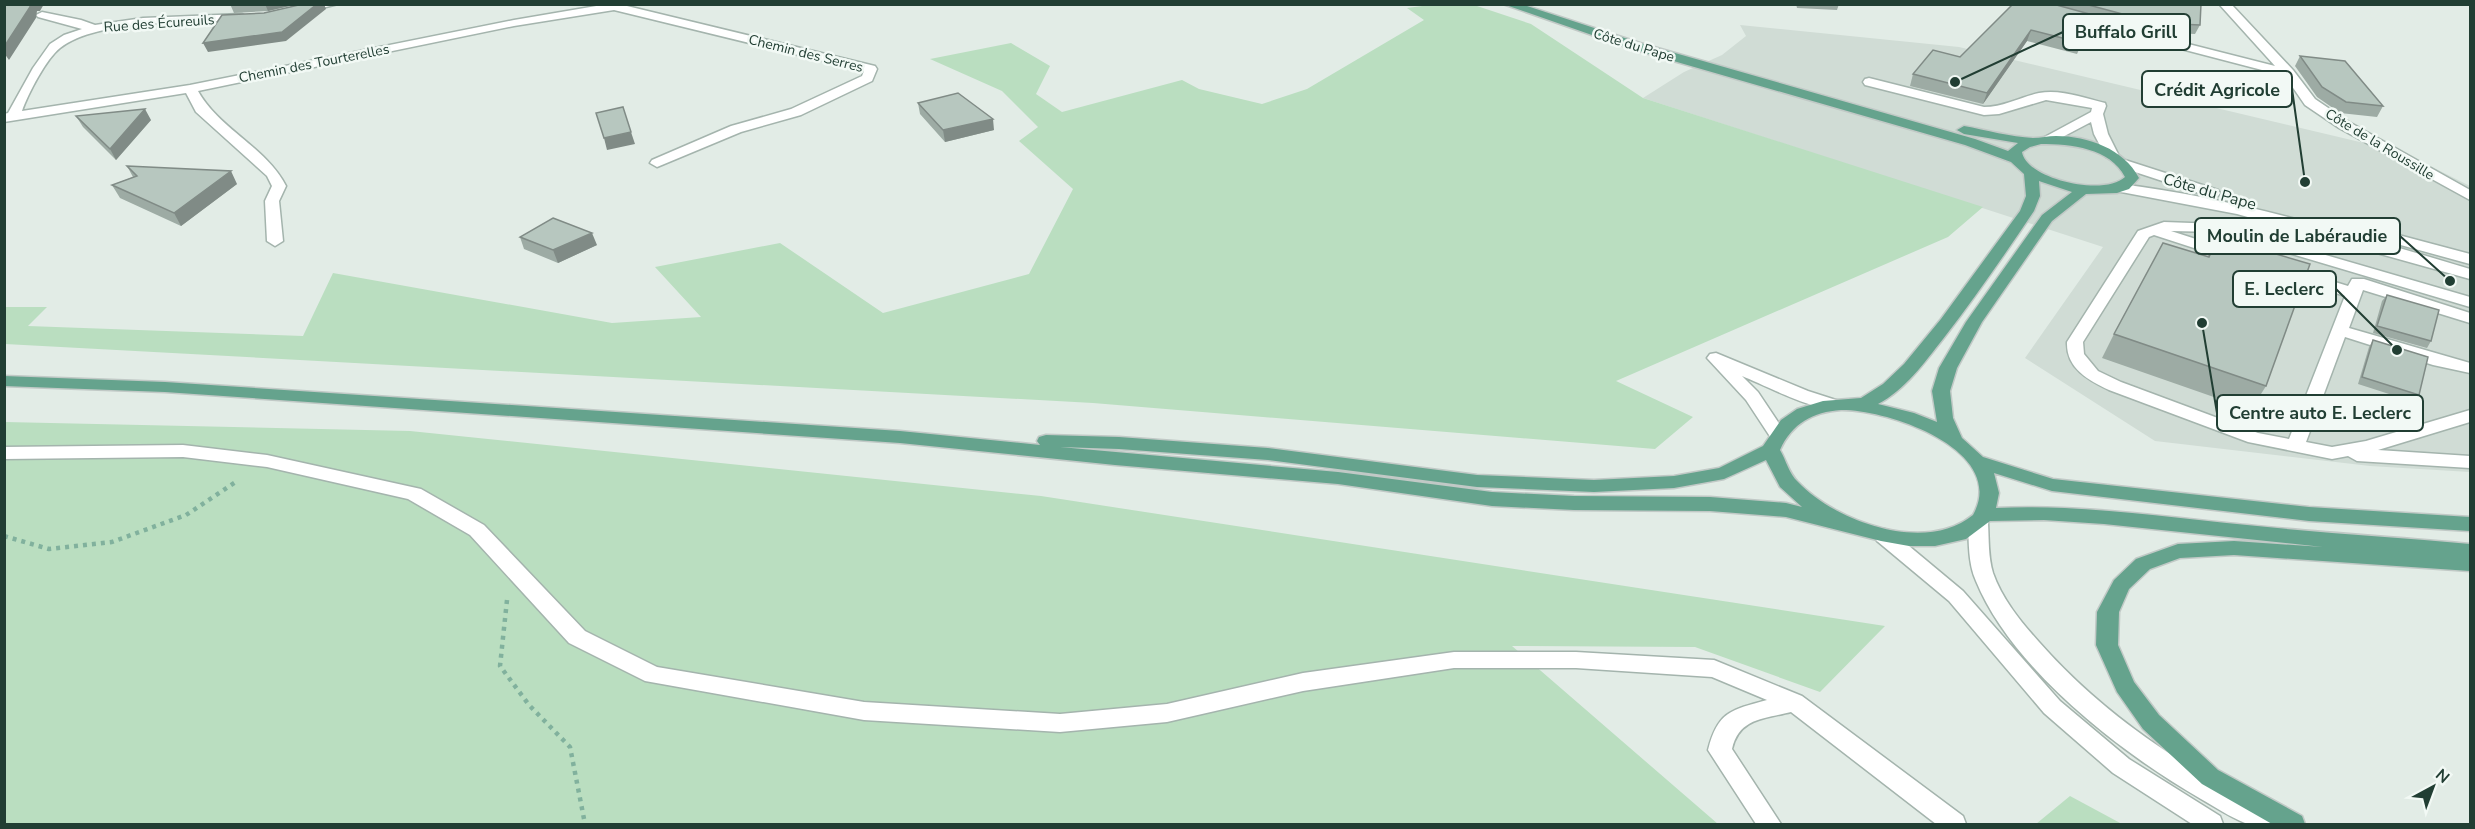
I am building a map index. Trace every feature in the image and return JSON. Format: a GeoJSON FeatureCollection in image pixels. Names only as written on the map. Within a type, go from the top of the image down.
{"type":"FeatureCollection","features":[{"type":"Feature","properties":{"kind":"main road","name":"Côte du Pape"},"geometry":{"type":"LineString","coordinates":[[1508,4],[1636,46],[1970,142],[2016,159]]}},
{"type":"Feature","properties":{"kind":"main road","name":"Côte du Pape"},"geometry":{"type":"LineString","coordinates":[[1761,82],[1976,133],[2031,141],[2048,139],[2091,146],[2111,154],[2125,164]]}},
{"type":"Feature","properties":{"kind":"main road"},"geometry":{"type":"LineString","coordinates":[[2031,141],[2020,145],[2015,151],[2016,159],[2031,173],[2064,186],[2083,190],[2121,188],[2132,178],[2131,171],[2125,164]]}},
{"type":"Feature","properties":{"kind":"main road"},"geometry":{"type":"LineString","coordinates":[[1858,406],[1881,395],[1907,372],[1955,314],[2027,211],[2033,196],[2031,173]]}},
{"type":"Feature","properties":{"kind":"main road"},"geometry":{"type":"LineString","coordinates":[[1954,440],[1944,418],[1941,391],[1948,368],[1974,322],[2047,218],[2083,190]]}},
{"type":"Feature","properties":{"kind":"main road"},"geometry":{"type":"LineString","coordinates":[[4,381],[165,387],[900,437],[1115,459],[1338,478],[1492,499],[1574,503],[1710,504],[1786,510],[1884,536],[1921,540],[1954,535],[1981,519],[2024,512],[2075,513],[2333,542],[2470,551]]}},
{"type":"Feature","properties":{"kind":"main road"},"geometry":{"type":"LineString","coordinates":[[900,437],[1119,443],[1268,454],[1477,481],[1594,486],[1674,482],[1724,473],[1774,442],[1794,417],[1833,405],[1858,406],[1903,416],[1925,424],[1954,440],[1976,461],[1990,484],[1991,497],[1981,519]]}},
{"type":"Feature","properties":{"kind":"main road"},"geometry":{"type":"LineString","coordinates":[[1774,442],[1790,486],[1814,507],[1846,525]]}},
{"type":"Feature","properties":{"kind":"main road"},"geometry":{"type":"LineString","coordinates":[[1976,461],[2052,485],[2309,514],[2470,524]]}},
{"type":"Feature","properties":{"kind":"main road"},"geometry":{"type":"LineString","coordinates":[[2293,825],[2210,777],[2151,722],[2125,686],[2107,645],[2108,612],[2121,585],[2143,564],[2178,551],[2234,548],[2470,564]]}},
{"type":"Feature","properties":{"kind":"street"},"geometry":{"type":"LineString","coordinates":[[288,13],[333,4]]}},
{"type":"Feature","properties":{"kind":"street","name":"Côte de la Roussille"},"geometry":{"type":"LineString","coordinates":[[2224,4],[2289,73],[2310,102],[2344,125],[2470,196]]}},
{"type":"Feature","properties":{"kind":"street","name":"Chemin des Tourterelles"},"geometry":{"type":"LineString","coordinates":[[9,117],[190,89],[514,24],[619,6]]}},
{"type":"Feature","properties":{"kind":"street","name":"Chemin des Serres"},"geometry":{"type":"LineString","coordinates":[[619,6],[871,69],[868,78],[796,112],[736,129],[657,163]]}},
{"type":"Feature","properties":{"kind":"street","name":"Rue des Écureuils"},"geometry":{"type":"LineString","coordinates":[[42,15],[77,22],[93,29]]}},
{"type":"Feature","properties":{"kind":"street","name":"Rue des Écureuils"},"geometry":{"type":"LineString","coordinates":[[9,117],[54,46],[72,37],[105,25],[256,16]]}},
{"type":"Feature","properties":{"kind":"street"},"geometry":{"type":"LineString","coordinates":[[2067,16],[2289,73]]}},
{"type":"Feature","properties":{"kind":"street"},"geometry":{"type":"LineString","coordinates":[[1869,82],[1984,111],[1999,112],[2038,97],[2049,96],[2098,110]]}},
{"type":"Feature","properties":{"kind":"street"},"geometry":{"type":"LineString","coordinates":[[190,89],[201,109],[273,174],[279,186],[272,201],[275,241]]}},
{"type":"Feature","properties":{"kind":"street"},"geometry":{"type":"LineString","coordinates":[[2048,139],[2098,110]]}},
{"type":"Feature","properties":{"kind":"street"},"geometry":{"type":"LineString","coordinates":[[2098,110],[2101,134],[2111,154]]}},
{"type":"Feature","properties":{"kind":"street","name":"Côte du Pape"},"geometry":{"type":"LineString","coordinates":[[2125,164],[2242,201],[2470,259]]}},
{"type":"Feature","properties":{"kind":"street","name":"Côte du Pape"},"geometry":{"type":"LineString","coordinates":[[2121,188],[2172,195],[2243,211],[2470,274]]}},
{"type":"Feature","properties":{"kind":"street"},"geometry":{"type":"LineString","coordinates":[[2470,318],[2358,282],[2218,228],[2164,226],[2143,234],[2075,342],[2075,355],[2092,375],[2115,386],[2254,438],[2332,453],[2470,462]]}},
{"type":"Feature","properties":{"kind":"street"},"geometry":{"type":"LineString","coordinates":[[2153,230],[2259,263],[2470,302]]}},
{"type":"Feature","properties":{"kind":"street"},"geometry":{"type":"LineString","coordinates":[[2295,446],[2358,282]]}},
{"type":"Feature","properties":{"kind":"street"},"geometry":{"type":"LineString","coordinates":[[2339,330],[2439,362],[2470,368]]}},
{"type":"Feature","properties":{"kind":"street"},"geometry":{"type":"LineString","coordinates":[[1774,442],[1752,396],[1716,358],[1802,395],[1833,405]]}},
{"type":"Feature","properties":{"kind":"street"},"geometry":{"type":"LineString","coordinates":[[2332,453],[2368,447],[2470,416]]}},
{"type":"Feature","properties":{"kind":"street"},"geometry":{"type":"LineString","coordinates":[[4,453],[183,451],[267,461],[414,494],[477,530],[577,637],[653,675],[864,711],[1060,723],[1167,713],[1303,682],[1454,660],[1576,660],[1714,669],[1794,702],[1954,825]]}},
{"type":"Feature","properties":{"kind":"street"},"geometry":{"type":"LineString","coordinates":[[1981,519],[1979,552],[1986,582],[2012,625],[2053,677],[2118,733],[2198,788],[2269,825]]}},
{"type":"Feature","properties":{"kind":"street"},"geometry":{"type":"LineString","coordinates":[[1884,536],[1956,596],[2052,707],[2121,766],[2211,825]]}},
{"type":"Feature","properties":{"kind":"street"},"geometry":{"type":"LineString","coordinates":[[1769,825],[1720,750],[1724,734],[1738,717],[1794,702]]}},
{"type":"Feature","properties":{"kind":"path"},"geometry":{"type":"LineString","coordinates":[[4,536],[49,549],[112,542],[186,515],[267,461]]}},
{"type":"Feature","properties":{"kind":"path"},"geometry":{"type":"LineString","coordinates":[[511,567],[500,666],[529,705],[570,747],[585,825]]}},
{"type":"Feature","properties":{"kind":"shaded area"},"geometry":{"type":"Polygon","coordinates":[[[1740,25],[1959,47],[2402,152],[2470,186],[2470,472],[2370,466],[2155,441],[2025,358],[2103,247],[1643,98],[1684,72],[1722,55],[1746,36],[1740,25]]]}},
{"type":"Feature","properties":{"kind":"green space"},"geometry":{"type":"Polygon","coordinates":[[[1430,5],[1474,5],[1531,24],[1643,98],[1983,207],[1948,237],[1616,381],[1693,417],[1655,449],[1093,403],[5,344],[5,307],[47,307],[28,326],[303,336],[333,273],[612,323],[701,317],[655,267],[780,243],[883,313],[1029,274],[1073,189],[1019,141],[1038,127],[1002,91],[930,59],[1011,43],[1050,66],[1036,94],[1062,112],[1182,80],[1199,89],[1262,104],[1307,89],[1424,20],[1407,8],[1430,5]]]}},
{"type":"Feature","properties":{"kind":"green space"},"geometry":{"type":"Polygon","coordinates":[[[5,422],[410,431],[1041,496],[1885,626],[1820,692],[1695,647],[1512,646],[1718,824],[5,824],[5,422]]]}},
{"type":"Feature","properties":{"kind":"green space"},"geometry":{"type":"Polygon","coordinates":[[[2070,796],[2122,824],[2036,824],[2070,796]]]}},
{"type":"Feature","properties":{"kind":"building"},"geometry":{"type":"Polygon","coordinates":[[[4,4],[30,4],[30,7],[4,47],[4,4]]]}},
{"type":"Feature","properties":{"kind":"building"},"geometry":{"type":"Polygon","coordinates":[[[303,4],[317,4],[282,32],[203,43],[222,15],[264,13],[303,4]]]}},
{"type":"Feature","properties":{"kind":"building"},"geometry":{"type":"Polygon","coordinates":[[[2013,4],[2053,4],[2104,18],[2086,17],[2082,43],[2031,30],[1987,93],[1913,74],[1933,50],[1960,57],[2013,4]]]}},
{"type":"Feature","properties":{"kind":"building"},"geometry":{"type":"Polygon","coordinates":[[[2085,4],[2201,4],[2200,25],[2156,23],[2085,4]]]}},
{"type":"Feature","properties":{"kind":"building"},"geometry":{"type":"Polygon","coordinates":[[[2300,56],[2345,61],[2383,106],[2346,102],[2322,87],[2300,56]]]}},
{"type":"Feature","properties":{"kind":"building"},"geometry":{"type":"Polygon","coordinates":[[[958,93],[993,119],[943,130],[918,103],[958,93]]]}},
{"type":"Feature","properties":{"kind":"building"},"geometry":{"type":"Polygon","coordinates":[[[623,107],[631,132],[604,138],[596,113],[623,107]]]}},
{"type":"Feature","properties":{"kind":"building"},"geometry":{"type":"Polygon","coordinates":[[[145,109],[110,149],[76,116],[145,109]]]}},
{"type":"Feature","properties":{"kind":"building"},"geometry":{"type":"Polygon","coordinates":[[[127,166],[231,171],[174,213],[112,185],[137,176],[127,166]]]}},
{"type":"Feature","properties":{"kind":"building"},"geometry":{"type":"Polygon","coordinates":[[[553,218],[592,233],[553,250],[520,237],[553,218]]]}},
{"type":"Feature","properties":{"kind":"building"},"geometry":{"type":"Polygon","coordinates":[[[2218,237],[2310,264],[2266,386],[2114,334],[2163,243],[2209,257],[2218,237]]]}},
{"type":"Feature","properties":{"kind":"building"},"geometry":{"type":"Polygon","coordinates":[[[2387,295],[2439,310],[2431,341],[2377,326],[2387,295]]]}},
{"type":"Feature","properties":{"kind":"building"},"geometry":{"type":"Polygon","coordinates":[[[2373,340],[2428,357],[2419,395],[2362,377],[2373,340]]]}},
{"type":"Feature","properties":{"kind":"place","name":"Buffalo Grill"},"geometry":{"type":"Point","coordinates":[1955,82]}},
{"type":"Feature","properties":{"kind":"place","name":"Crédit Agricole"},"geometry":{"type":"Point","coordinates":[2305,182]}},
{"type":"Feature","properties":{"kind":"place","name":"Moulin de Labéraudie"},"geometry":{"type":"Point","coordinates":[2450,281]}},
{"type":"Feature","properties":{"kind":"place","name":"Centre auto E. Leclerc"},"geometry":{"type":"Point","coordinates":[2202,323]}},
{"type":"Feature","properties":{"kind":"place","name":"E. Leclerc"},"geometry":{"type":"Point","coordinates":[2397,350]}}]}
